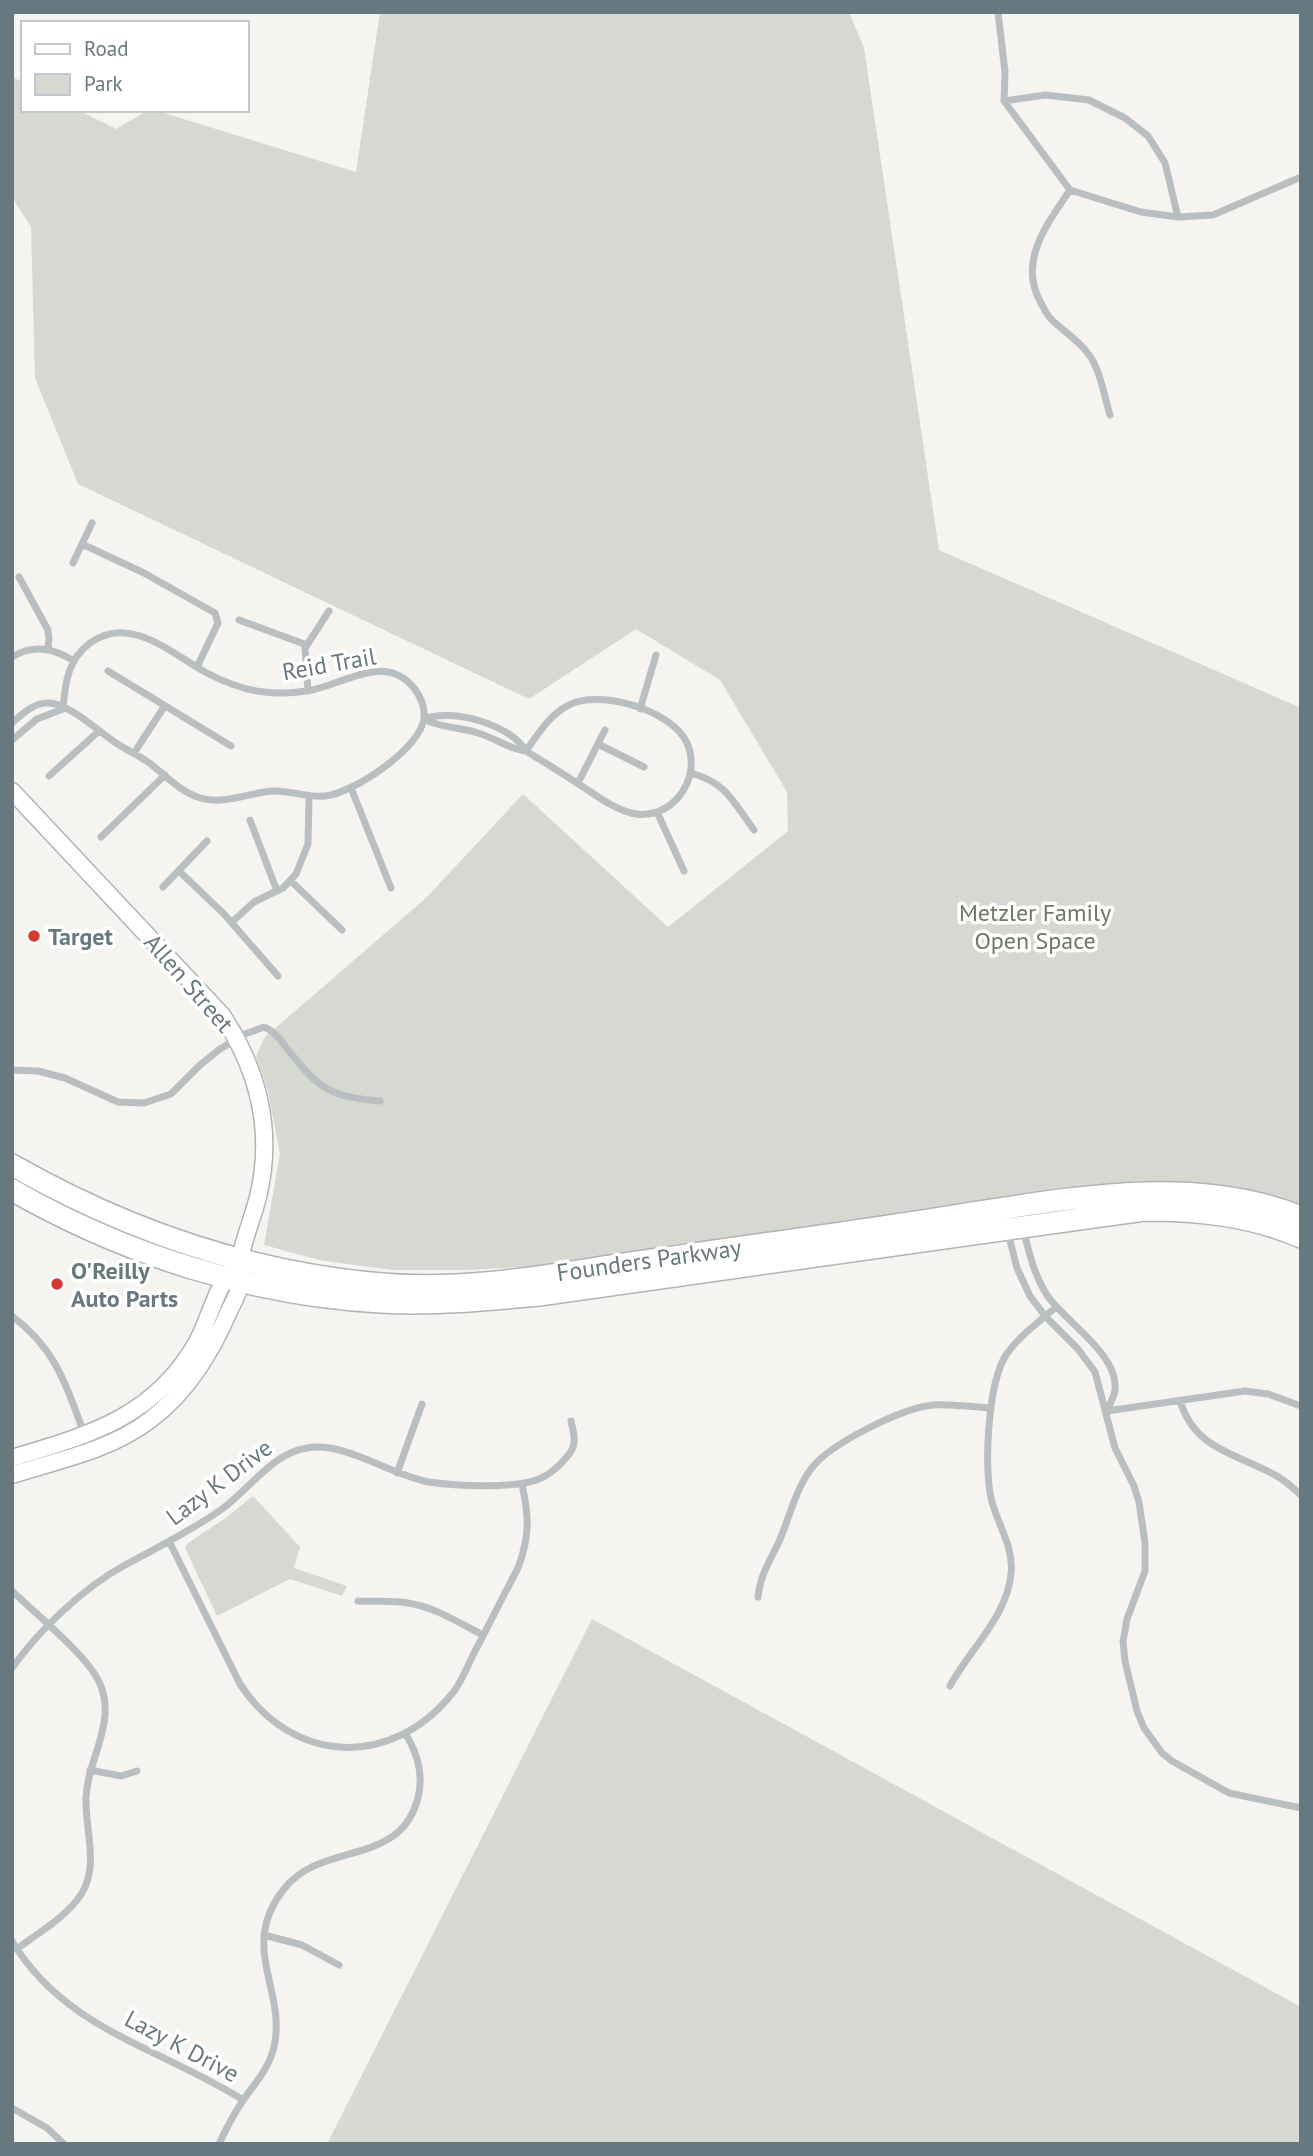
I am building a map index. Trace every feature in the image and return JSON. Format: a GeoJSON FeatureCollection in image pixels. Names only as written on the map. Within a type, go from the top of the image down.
{"type":"FeatureCollection","features":[{"type":"Feature","properties":{"kind":"highway","name":"Founders Parkway"},"geometry":{"type":"LineString","coordinates":[[12,1165],[57,1190],[236,1273],[288,1291],[353,1300],[470,1301],[538,1295],[1013,1217],[1142,1192],[1184,1192],[1258,1204],[1301,1217]]}},
{"type":"Feature","properties":{"kind":"highway","name":"Founders Parkway"},"geometry":{"type":"LineString","coordinates":[[12,1190],[106,1238],[162,1259],[236,1273]]}},
{"type":"Feature","properties":{"kind":"highway","name":"Founders Parkway"},"geometry":{"type":"LineString","coordinates":[[1013,1217],[1184,1210],[1223,1214],[1265,1224],[1301,1237]]}},
{"type":"Feature","properties":{"kind":"street"},"geometry":{"type":"LineString","coordinates":[[998,12],[1006,72],[1004,101],[1070,190],[1141,212],[1178,217],[1213,215],[1301,177]]}},
{"type":"Feature","properties":{"kind":"street"},"geometry":{"type":"LineString","coordinates":[[1004,101],[1045,95],[1089,100],[1125,118],[1147,136],[1165,163],[1178,217]]}},
{"type":"Feature","properties":{"kind":"street"},"geometry":{"type":"LineString","coordinates":[[1070,190],[1043,230],[1035,249],[1031,274],[1036,294],[1050,318],[1083,346],[1094,364],[1110,415]]}},
{"type":"Feature","properties":{"kind":"street"},"geometry":{"type":"LineString","coordinates":[[73,563],[92,523]]}},
{"type":"Feature","properties":{"kind":"street"},"geometry":{"type":"LineString","coordinates":[[82,544],[144,573],[215,613],[218,623],[197,667]]}},
{"type":"Feature","properties":{"kind":"street"},"geometry":{"type":"LineString","coordinates":[[19,577],[48,630],[48,649]]}},
{"type":"Feature","properties":{"kind":"street"},"geometry":{"type":"LineString","coordinates":[[308,691],[304,652],[328,611]]}},
{"type":"Feature","properties":{"kind":"street"},"geometry":{"type":"LineString","coordinates":[[239,620],[307,645]]}},
{"type":"Feature","properties":{"kind":"street","name":"Reid Trail"},"geometry":{"type":"LineString","coordinates":[[74,661],[85,647],[95,640],[109,634],[127,633],[148,639],[229,682],[260,692],[281,694],[308,691],[362,672],[390,673],[407,681],[416,690],[422,701],[424,719]]}},
{"type":"Feature","properties":{"kind":"street"},"geometry":{"type":"LineString","coordinates":[[12,657],[30,649],[48,649],[74,661],[67,676],[63,709]]}},
{"type":"Feature","properties":{"kind":"street"},"geometry":{"type":"LineString","coordinates":[[640,709],[656,656]]}},
{"type":"Feature","properties":{"kind":"street"},"geometry":{"type":"LineString","coordinates":[[108,671],[231,746]]}},
{"type":"Feature","properties":{"kind":"street"},"geometry":{"type":"LineString","coordinates":[[12,723],[38,705],[53,704],[79,715],[187,793],[208,800],[226,800],[279,791],[309,797],[332,795],[351,788],[411,744],[420,732],[424,719],[437,725],[475,732],[526,751],[624,811],[642,814],[666,808],[680,796],[691,773],[690,752],[682,734],[668,722],[640,709],[599,698],[576,702],[555,714],[526,751]]}},
{"type":"Feature","properties":{"kind":"street"},"geometry":{"type":"LineString","coordinates":[[134,753],[164,706]]}},
{"type":"Feature","properties":{"kind":"street"},"geometry":{"type":"LineString","coordinates":[[12,740],[37,719],[63,709]]}},
{"type":"Feature","properties":{"kind":"street"},"geometry":{"type":"LineString","coordinates":[[578,783],[605,730]]}},
{"type":"Feature","properties":{"kind":"street"},"geometry":{"type":"LineString","coordinates":[[49,776],[99,731]]}},
{"type":"Feature","properties":{"kind":"street"},"geometry":{"type":"LineString","coordinates":[[598,744],[644,767]]}},
{"type":"Feature","properties":{"kind":"street"},"geometry":{"type":"LineString","coordinates":[[691,773],[706,777],[719,785],[754,830]]}},
{"type":"Feature","properties":{"kind":"street"},"geometry":{"type":"LineString","coordinates":[[100,837],[165,775]]}},
{"type":"Feature","properties":{"kind":"street"},"geometry":{"type":"LineString","coordinates":[[351,788],[391,888]]}},
{"type":"Feature","properties":{"kind":"street","name":"Allen Street"},"geometry":{"type":"LineString","coordinates":[[12,791],[211,1002],[238,1040],[249,1063],[261,1099],[265,1146],[258,1198],[236,1273]]}},
{"type":"Feature","properties":{"kind":"street"},"geometry":{"type":"LineString","coordinates":[[232,922],[254,902],[290,881],[301,865],[308,844],[309,797]]}},
{"type":"Feature","properties":{"kind":"street"},"geometry":{"type":"LineString","coordinates":[[657,812],[684,871]]}},
{"type":"Feature","properties":{"kind":"street"},"geometry":{"type":"LineString","coordinates":[[250,820],[277,891]]}},
{"type":"Feature","properties":{"kind":"street"},"geometry":{"type":"LineString","coordinates":[[163,887],[207,841]]}},
{"type":"Feature","properties":{"kind":"street"},"geometry":{"type":"LineString","coordinates":[[179,871],[232,922],[278,976]]}},
{"type":"Feature","properties":{"kind":"street"},"geometry":{"type":"LineString","coordinates":[[290,881],[342,930]]}},
{"type":"Feature","properties":{"kind":"street"},"geometry":{"type":"LineString","coordinates":[[12,1070],[57,1075],[118,1102],[144,1102],[172,1094],[208,1058],[254,1030],[267,1027],[322,1087],[346,1098],[380,1101]]}},
{"type":"Feature","properties":{"kind":"street"},"geometry":{"type":"LineString","coordinates":[[1013,1217],[1037,1277],[1056,1307],[1090,1339],[1111,1371],[1115,1387],[1107,1411]]}},
{"type":"Feature","properties":{"kind":"street"},"geometry":{"type":"LineString","coordinates":[[1013,1217],[1022,1280],[1045,1317],[1089,1362],[1099,1381],[1115,1448],[1139,1502],[1145,1544],[1145,1572],[1127,1619],[1123,1642],[1137,1711],[1144,1728],[1157,1747],[1172,1761],[1229,1793],[1301,1808]]}},
{"type":"Feature","properties":{"kind":"street"},"geometry":{"type":"LineString","coordinates":[[117,1440],[118,1432],[133,1412],[167,1383],[189,1355],[236,1273]]}},
{"type":"Feature","properties":{"kind":"street"},"geometry":{"type":"LineString","coordinates":[[12,1475],[117,1440],[154,1417],[192,1379],[217,1338],[236,1273]]}},
{"type":"Feature","properties":{"kind":"street"},"geometry":{"type":"LineString","coordinates":[[950,1686],[1001,1608],[1012,1572],[1009,1550],[989,1491],[995,1381],[1006,1355],[1021,1337],[1056,1307]]}},
{"type":"Feature","properties":{"kind":"street"},"geometry":{"type":"LineString","coordinates":[[12,1316],[36,1336],[58,1366],[85,1436]]}},
{"type":"Feature","properties":{"kind":"street"},"geometry":{"type":"LineString","coordinates":[[1107,1411],[1245,1391],[1257,1392],[1301,1406]]}},
{"type":"Feature","properties":{"kind":"street"},"geometry":{"type":"LineString","coordinates":[[1180,1401],[1189,1424],[1205,1440],[1272,1474],[1301,1496]]}},
{"type":"Feature","properties":{"kind":"street"},"geometry":{"type":"LineString","coordinates":[[397,1473],[422,1404]]}},
{"type":"Feature","properties":{"kind":"street"},"geometry":{"type":"LineString","coordinates":[[758,1597],[763,1572],[800,1488],[812,1467],[826,1452],[847,1439],[920,1408],[942,1405],[992,1408]]}},
{"type":"Feature","properties":{"kind":"street"},"geometry":{"type":"LineString","coordinates":[[12,1458],[85,1436],[133,1412]]}},
{"type":"Feature","properties":{"kind":"street","name":"Lazy K Drive"},"geometry":{"type":"LineString","coordinates":[[12,1668],[47,1624],[123,1566],[170,1543],[225,1507],[274,1463],[296,1450],[318,1447],[336,1450],[428,1482],[456,1485],[522,1484],[541,1479],[568,1456],[575,1443],[571,1421]]}},
{"type":"Feature","properties":{"kind":"street"},"geometry":{"type":"LineString","coordinates":[[170,1543],[252,1703],[269,1719],[303,1740],[324,1746],[369,1747],[425,1722],[454,1693],[518,1568],[528,1541],[527,1506],[522,1484]]}},
{"type":"Feature","properties":{"kind":"street"},"geometry":{"type":"LineString","coordinates":[[12,1591],[89,1665],[103,1692],[106,1717],[85,1795],[91,1861],[84,1889],[66,1911],[17,1949]]}},
{"type":"Feature","properties":{"kind":"street"},"geometry":{"type":"LineString","coordinates":[[358,1601],[406,1603],[424,1607],[483,1635]]}},
{"type":"Feature","properties":{"kind":"street"},"geometry":{"type":"LineString","coordinates":[[219,2144],[243,2100],[267,2068],[275,2044],[276,2020],[264,1962],[264,1935],[276,1899],[292,1880],[317,1864],[378,1846],[407,1822],[417,1801],[420,1774],[416,1752],[405,1733]]}},
{"type":"Feature","properties":{"kind":"street"},"geometry":{"type":"LineString","coordinates":[[90,1770],[121,1776],[138,1772]]}},
{"type":"Feature","properties":{"kind":"street"},"geometry":{"type":"LineString","coordinates":[[264,1935],[302,1945],[339,1965]]}},
{"type":"Feature","properties":{"kind":"street","name":"Lazy K Drive"},"geometry":{"type":"LineString","coordinates":[[12,1941],[53,1993],[88,2019],[208,2078],[243,2100]]}},
{"type":"Feature","properties":{"kind":"street"},"geometry":{"type":"LineString","coordinates":[[12,2108],[47,2128],[64,2144]]}},
{"type":"Feature","properties":{"kind":"green space","name":"Metzler Family Open Space"},"geometry":{"type":"Polygon","coordinates":[[[380,12],[849,12],[864,48],[939,550],[1301,708],[1301,1207],[1212,1186],[1136,1181],[671,1245],[541,1266],[467,1270],[392,1270],[319,1260],[264,1245],[280,1154],[268,1091],[256,1056],[265,1037],[426,898],[523,794],[668,927],[788,831],[787,792],[720,680],[636,629],[529,699],[78,484],[35,378],[31,227],[12,197],[12,77],[21,81],[21,112],[82,112],[116,129],[146,112],[161,112],[356,172],[380,12]]]}},
{"type":"Feature","properties":{"kind":"green space"},"geometry":{"type":"Polygon","coordinates":[[[253,1496],[300,1547],[294,1568],[347,1586],[342,1596],[290,1579],[217,1616],[185,1548],[188,1543],[253,1496]]]}},
{"type":"Feature","properties":{"kind":"green space"},"geometry":{"type":"Polygon","coordinates":[[[592,1619],[1301,2007],[1301,2144],[327,2144],[592,1619]]]}},
{"type":"Feature","properties":{"kind":"place","name":"Target"},"geometry":{"type":"Point","coordinates":[34,936]}},
{"type":"Feature","properties":{"kind":"place","name":"O'Reilly Auto Parts"},"geometry":{"type":"Point","coordinates":[57,1284]}}]}
